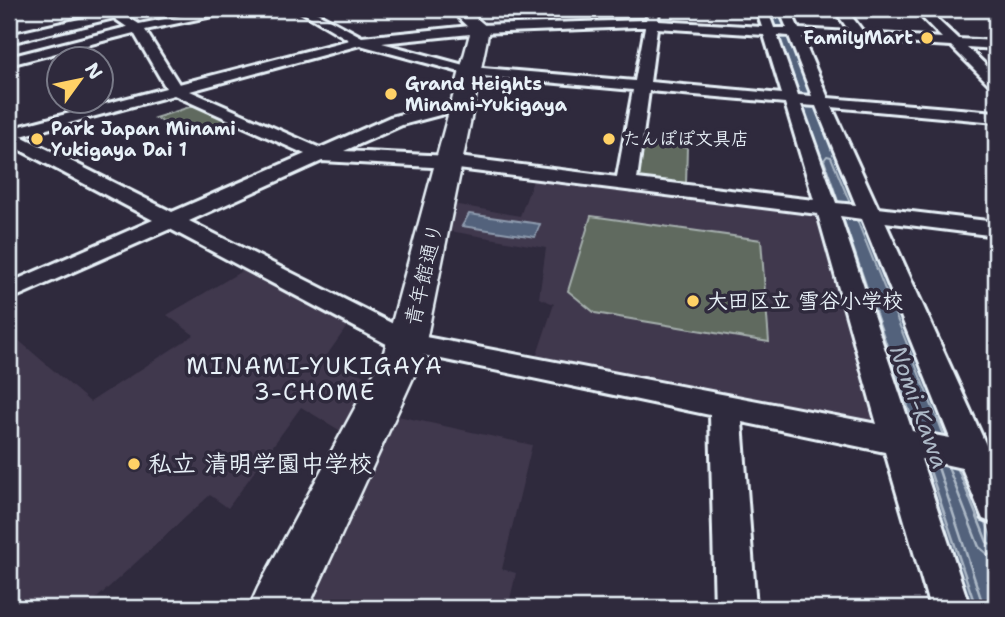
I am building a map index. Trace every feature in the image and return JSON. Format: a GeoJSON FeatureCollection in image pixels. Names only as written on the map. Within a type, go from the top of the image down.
{"type":"FeatureCollection","features":[{"type":"Feature","properties":{"kind":"street"},"geometry":{"type":"LineString","coordinates":[[9,61],[137,28],[232,9]]}},
{"type":"Feature","properties":{"kind":"street"},"geometry":{"type":"LineString","coordinates":[[302,9],[360,41],[467,87],[643,86],[996,117]]}},
{"type":"Feature","properties":{"kind":"street"},"geometry":{"type":"LineString","coordinates":[[589,9],[607,22]]}},
{"type":"Feature","properties":{"kind":"street"},"geometry":{"type":"LineString","coordinates":[[626,184],[654,9]]}},
{"type":"Feature","properties":{"kind":"street"},"geometry":{"type":"LineString","coordinates":[[840,9],[859,37]]}},
{"type":"Feature","properties":{"kind":"street"},"geometry":{"type":"LineString","coordinates":[[920,9],[996,83]]}},
{"type":"Feature","properties":{"kind":"street"},"geometry":{"type":"LineString","coordinates":[[9,38],[112,11],[137,28],[175,90],[322,155],[450,162],[996,229]]}},
{"type":"Feature","properties":{"kind":"street"},"geometry":{"type":"LineString","coordinates":[[9,135],[360,41],[469,19],[779,24],[859,37],[996,45]]}},
{"type":"Feature","properties":{"kind":"street","name":"青年館通り"},"geometry":{"type":"LineString","coordinates":[[278,608],[408,343],[467,87],[469,19]]}},
{"type":"Feature","properties":{"kind":"street"},"geometry":{"type":"LineString","coordinates":[[779,24],[793,99],[830,209],[950,608]]}},
{"type":"Feature","properties":{"kind":"street"},"geometry":{"type":"LineString","coordinates":[[779,24],[821,102],[866,213],[979,457],[996,508]]}},
{"type":"Feature","properties":{"kind":"street"},"geometry":{"type":"LineString","coordinates":[[9,292],[322,155],[467,87]]}},
{"type":"Feature","properties":{"kind":"street"},"geometry":{"type":"LineString","coordinates":[[9,135],[408,343],[979,457]]}},
{"type":"Feature","properties":{"kind":"street"},"geometry":{"type":"LineString","coordinates":[[725,408],[735,608]]}},
{"type":"Feature","properties":{"kind":"shaded area","name":"大田区立 雪谷小学校"},"geometry":{"type":"Polygon","coordinates":[[[534,178],[814,211],[874,425],[535,361],[554,304],[539,298],[546,248],[450,231],[453,204],[520,216],[534,178]]]}},
{"type":"Feature","properties":{"kind":"shaded area","name":"私立 清明学園中学校"},"geometry":{"type":"Polygon","coordinates":[[[247,268],[348,325],[327,355],[371,380],[346,434],[301,407],[228,508],[210,495],[86,608],[9,608],[9,332],[90,402],[194,335],[167,315],[247,268]]]}},
{"type":"Feature","properties":{"kind":"shaded area"},"geometry":{"type":"Polygon","coordinates":[[[398,416],[532,445],[502,569],[516,573],[508,608],[311,608],[398,416]]]}},
{"type":"Feature","properties":{"kind":"green space"},"geometry":{"type":"Polygon","coordinates":[[[199,104],[236,121],[195,137],[155,118],[199,104]]]}},
{"type":"Feature","properties":{"kind":"green space"},"geometry":{"type":"Polygon","coordinates":[[[643,143],[687,147],[686,185],[638,179],[643,143]]]}},
{"type":"Feature","properties":{"kind":"green space"},"geometry":{"type":"Polygon","coordinates":[[[591,216],[761,240],[769,342],[595,313],[568,291],[591,216]]]}},
{"type":"Feature","properties":{"kind":"water","name":"Nomi-Kawa"},"geometry":{"type":"Polygon","coordinates":[[[767,9],[778,9],[996,548],[996,608],[969,608],[767,9]]]}},
{"type":"Feature","properties":{"kind":"water"},"geometry":{"type":"Polygon","coordinates":[[[469,214],[540,224],[535,237],[462,226],[469,214]]]}},
{"type":"Feature","properties":{"kind":"place","name":"FamilyMart"},"geometry":{"type":"Point","coordinates":[927,38]}},
{"type":"Feature","properties":{"kind":"place","name":"Grand Heights Minami-Yukigaya"},"geometry":{"type":"Point","coordinates":[391,94]}},
{"type":"Feature","properties":{"kind":"place","name":"Park Japan Minami Yukigaya Dai 1"},"geometry":{"type":"Point","coordinates":[37,139]}},
{"type":"Feature","properties":{"kind":"place","name":"たんぽぽ文具店"},"geometry":{"type":"Point","coordinates":[609,139]}},
{"type":"Feature","properties":{"kind":"place","name":"大田区立 雪谷小学校"},"geometry":{"type":"Point","coordinates":[693,301]}},
{"type":"Feature","properties":{"kind":"place","name":"私立 清明学園中学校"},"geometry":{"type":"Point","coordinates":[134,464]}},
{"type":"Feature","properties":{"kind":"district","name":"MINAMI-YUKIGAYA 3-CHOME"},"geometry":{"type":"Point","coordinates":[315,379]}}]}
